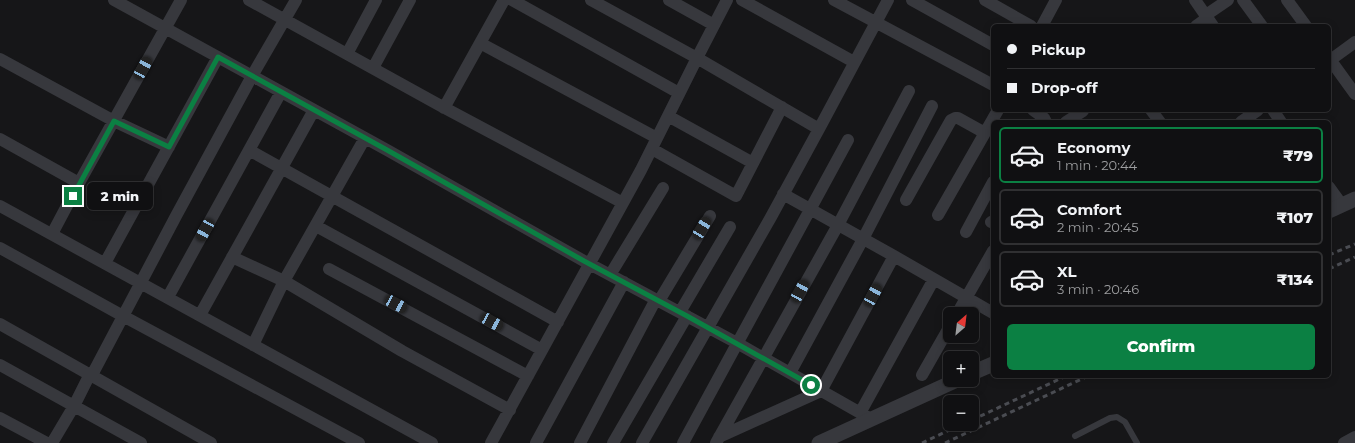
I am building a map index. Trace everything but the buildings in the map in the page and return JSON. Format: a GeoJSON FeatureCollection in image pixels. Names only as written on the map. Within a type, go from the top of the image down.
{"type":"FeatureCollection","features":[{"type":"Feature","properties":{"kind":"street"},"geometry":{"type":"LineString","coordinates":[[114,0],[365,138],[589,264],[737,343],[866,416]]}},
{"type":"Feature","properties":{"kind":"street"},"geometry":{"type":"LineString","coordinates":[[52,234],[180,0]]}},
{"type":"Feature","properties":{"kind":"street"},"geometry":{"type":"LineString","coordinates":[[250,0],[444,108],[623,203]]}},
{"type":"Feature","properties":{"kind":"street"},"geometry":{"type":"LineString","coordinates":[[52,443],[142,283],[176,216],[252,76],[296,0]]}},
{"type":"Feature","properties":{"kind":"street"},"geometry":{"type":"LineString","coordinates":[[347,54],[376,0]]}},
{"type":"Feature","properties":{"kind":"street"},"geometry":{"type":"LineString","coordinates":[[373,68],[410,0]]}},
{"type":"Feature","properties":{"kind":"street"},"geometry":{"type":"LineString","coordinates":[[444,108],[504,0]]}},
{"type":"Feature","properties":{"kind":"street"},"geometry":{"type":"LineString","coordinates":[[512,0],[679,93]]}},
{"type":"Feature","properties":{"kind":"street"},"geometry":{"type":"LineString","coordinates":[[591,0],[696,58],[819,129]]}},
{"type":"Feature","properties":{"kind":"street"},"geometry":{"type":"LineString","coordinates":[[669,0],[714,25]]}},
{"type":"Feature","properties":{"kind":"street"},"geometry":{"type":"LineString","coordinates":[[492,443],[652,149],[696,58],[727,0]]}},
{"type":"Feature","properties":{"kind":"street"},"geometry":{"type":"LineString","coordinates":[[742,0],[854,62]]}},
{"type":"Feature","properties":{"kind":"street"},"geometry":{"type":"LineString","coordinates":[[834,0],[991,84]]}},
{"type":"Feature","properties":{"kind":"street"},"geometry":{"type":"LineString","coordinates":[[642,443],[783,194],[888,0]]}},
{"type":"Feature","properties":{"kind":"street"},"geometry":{"type":"LineString","coordinates":[[912,0],[991,44]]}},
{"type":"Feature","properties":{"kind":"street"},"geometry":{"type":"LineString","coordinates":[[985,0],[1027,24]]}},
{"type":"Feature","properties":{"kind":"street"},"geometry":{"type":"LineString","coordinates":[[1043,24],[1056,0]]}},
{"type":"Feature","properties":{"kind":"street"},"geometry":{"type":"LineString","coordinates":[[1195,0],[1209,20],[1228,0]]}},
{"type":"Feature","properties":{"kind":"street"},"geometry":{"type":"LineString","coordinates":[[1243,0],[1261,24]]}},
{"type":"Feature","properties":{"kind":"street"},"geometry":{"type":"LineString","coordinates":[[1288,0],[1305,24]]}},
{"type":"Feature","properties":{"kind":"street"},"geometry":{"type":"LineString","coordinates":[[1331,59],[1355,42]]}},
{"type":"Feature","properties":{"kind":"street"},"geometry":{"type":"LineString","coordinates":[[480,43],[657,138]]}},
{"type":"Feature","properties":{"kind":"street"},"geometry":{"type":"LineString","coordinates":[[105,263],[218,57]]}},
{"type":"Feature","properties":{"kind":"street"},"geometry":{"type":"LineString","coordinates":[[0,59],[114,121],[169,147]]}},
{"type":"Feature","properties":{"kind":"street"},"geometry":{"type":"LineString","coordinates":[[1331,63],[1355,94]]}},
{"type":"Feature","properties":{"kind":"street"},"geometry":{"type":"LineString","coordinates":[[718,440],[838,225],[909,91]]}},
{"type":"Feature","properties":{"kind":"street"},"geometry":{"type":"LineString","coordinates":[[168,297],[281,92]]}},
{"type":"Feature","properties":{"kind":"street"},"geometry":{"type":"LineString","coordinates":[[790,374],[863,239],[932,106]]}},
{"type":"Feature","properties":{"kind":"street"},"geometry":{"type":"LineString","coordinates":[[652,149],[736,196],[782,108]]}},
{"type":"Feature","properties":{"kind":"street"},"geometry":{"type":"LineString","coordinates":[[200,315],[314,110]]}},
{"type":"Feature","properties":{"kind":"street"},"geometry":{"type":"LineString","coordinates":[[1035,112],[1042,120]]}},
{"type":"Feature","properties":{"kind":"street"},"geometry":{"type":"LineString","coordinates":[[1069,120],[1081,112]]}},
{"type":"Feature","properties":{"kind":"street"},"geometry":{"type":"LineString","coordinates":[[1244,120],[1255,112]]}},
{"type":"Feature","properties":{"kind":"street"},"geometry":{"type":"LineString","coordinates":[[668,116],[753,163]]}},
{"type":"Feature","properties":{"kind":"street"},"geometry":{"type":"LineString","coordinates":[[906,200],[951,120],[958,118],[985,133]]}},
{"type":"Feature","properties":{"kind":"street"},"geometry":{"type":"LineString","coordinates":[[938,215],[991,122]]}},
{"type":"Feature","properties":{"kind":"street"},"geometry":{"type":"LineString","coordinates":[[253,344],[284,281],[365,138]]}},
{"type":"Feature","properties":{"kind":"street"},"geometry":{"type":"LineString","coordinates":[[0,139],[79,183]]}},
{"type":"Feature","properties":{"kind":"street"},"geometry":{"type":"LineString","coordinates":[[683,443],[848,140]]}},
{"type":"Feature","properties":{"kind":"street"},"geometry":{"type":"LineString","coordinates":[[249,150],[558,322]]}},
{"type":"Feature","properties":{"kind":"street"},"geometry":{"type":"LineString","coordinates":[[966,232],[991,186]]}},
{"type":"Feature","properties":{"kind":"street"},"geometry":{"type":"LineString","coordinates":[[610,275],[663,188]]}},
{"type":"Feature","properties":{"kind":"street"},"geometry":{"type":"LineString","coordinates":[[1331,190],[1342,205]]}},
{"type":"Feature","properties":{"kind":"street"},"geometry":{"type":"LineString","coordinates":[[783,194],[934,278],[991,312]]}},
{"type":"Feature","properties":{"kind":"street"},"geometry":{"type":"LineString","coordinates":[[0,206],[432,443]]}},
{"type":"Feature","properties":{"kind":"street"},"geometry":{"type":"LineString","coordinates":[[580,443],[657,300],[710,216]]}},
{"type":"Feature","properties":{"kind":"street"},"geometry":{"type":"LineString","coordinates":[[316,226],[542,350]]}},
{"type":"Feature","properties":{"kind":"street"},"geometry":{"type":"LineString","coordinates":[[613,443],[730,227]]}},
{"type":"Feature","properties":{"kind":"street"},"geometry":{"type":"LineString","coordinates":[[0,248],[359,443]]}},
{"type":"Feature","properties":{"kind":"street"},"geometry":{"type":"LineString","coordinates":[[961,307],[991,254]]}},
{"type":"Feature","properties":{"kind":"street"},"geometry":{"type":"LineString","coordinates":[[718,440],[821,391],[894,256]]}},
{"type":"Feature","properties":{"kind":"street"},"geometry":{"type":"LineString","coordinates":[[232,257],[284,281],[402,351],[510,410]]}},
{"type":"Feature","properties":{"kind":"street"},"geometry":{"type":"LineString","coordinates":[[329,269],[528,376]]}},
{"type":"Feature","properties":{"kind":"street"},"geometry":{"type":"LineString","coordinates":[[866,416],[934,278]]}},
{"type":"Feature","properties":{"kind":"street"},"geometry":{"type":"LineString","coordinates":[[536,443],[624,282]]}},
{"type":"Feature","properties":{"kind":"street"},"geometry":{"type":"LineString","coordinates":[[0,324],[211,443]]}},
{"type":"Feature","properties":{"kind":"street"},"geometry":{"type":"LineString","coordinates":[[922,375],[943,338]]}},
{"type":"Feature","properties":{"kind":"street"},"geometry":{"type":"LineString","coordinates":[[0,364],[141,443]]}},
{"type":"Feature","properties":{"kind":"street"},"geometry":{"type":"LineString","coordinates":[[979,370],[991,365]]}},
{"type":"Feature","properties":{"kind":"street"},"geometry":{"type":"LineString","coordinates":[[819,443],[866,416],[943,386]]}},
{"type":"Feature","properties":{"kind":"street"},"geometry":{"type":"LineString","coordinates":[[0,418],[46,443]]}},
{"type":"Feature","properties":{"kind":"street"},"geometry":{"type":"LineString","coordinates":[[1344,443],[1355,437]]}},
{"type":"Feature","properties":{"kind":"lane"},"geometry":{"type":"LineString","coordinates":[[1075,436],[1110,418],[1117,417],[1125,422],[1137,443]]}},
{"type":"Feature","properties":{"kind":"railway"},"geometry":{"type":"LineString","coordinates":[[1331,254],[1355,244]]}},
{"type":"Feature","properties":{"kind":"railway"},"geometry":{"type":"LineString","coordinates":[[1331,268],[1355,257]]}},
{"type":"Feature","properties":{"kind":"railway"},"geometry":{"type":"LineString","coordinates":[[979,417],[1062,378]]}},
{"type":"Feature","properties":{"kind":"railway"},"geometry":{"type":"LineString","coordinates":[[945,443],[1084,378]]}},
{"type":"Feature","properties":{"kind":"railway"},"geometry":{"type":"LineString","coordinates":[[922,443],[947,431]]}},
{"type":"Feature","properties":{"kind":"route"},"geometry":{"type":"LineString","coordinates":[[73,196],[114,121],[169,147],[218,57],[584,261],[737,343],[811,385]]}}]}
